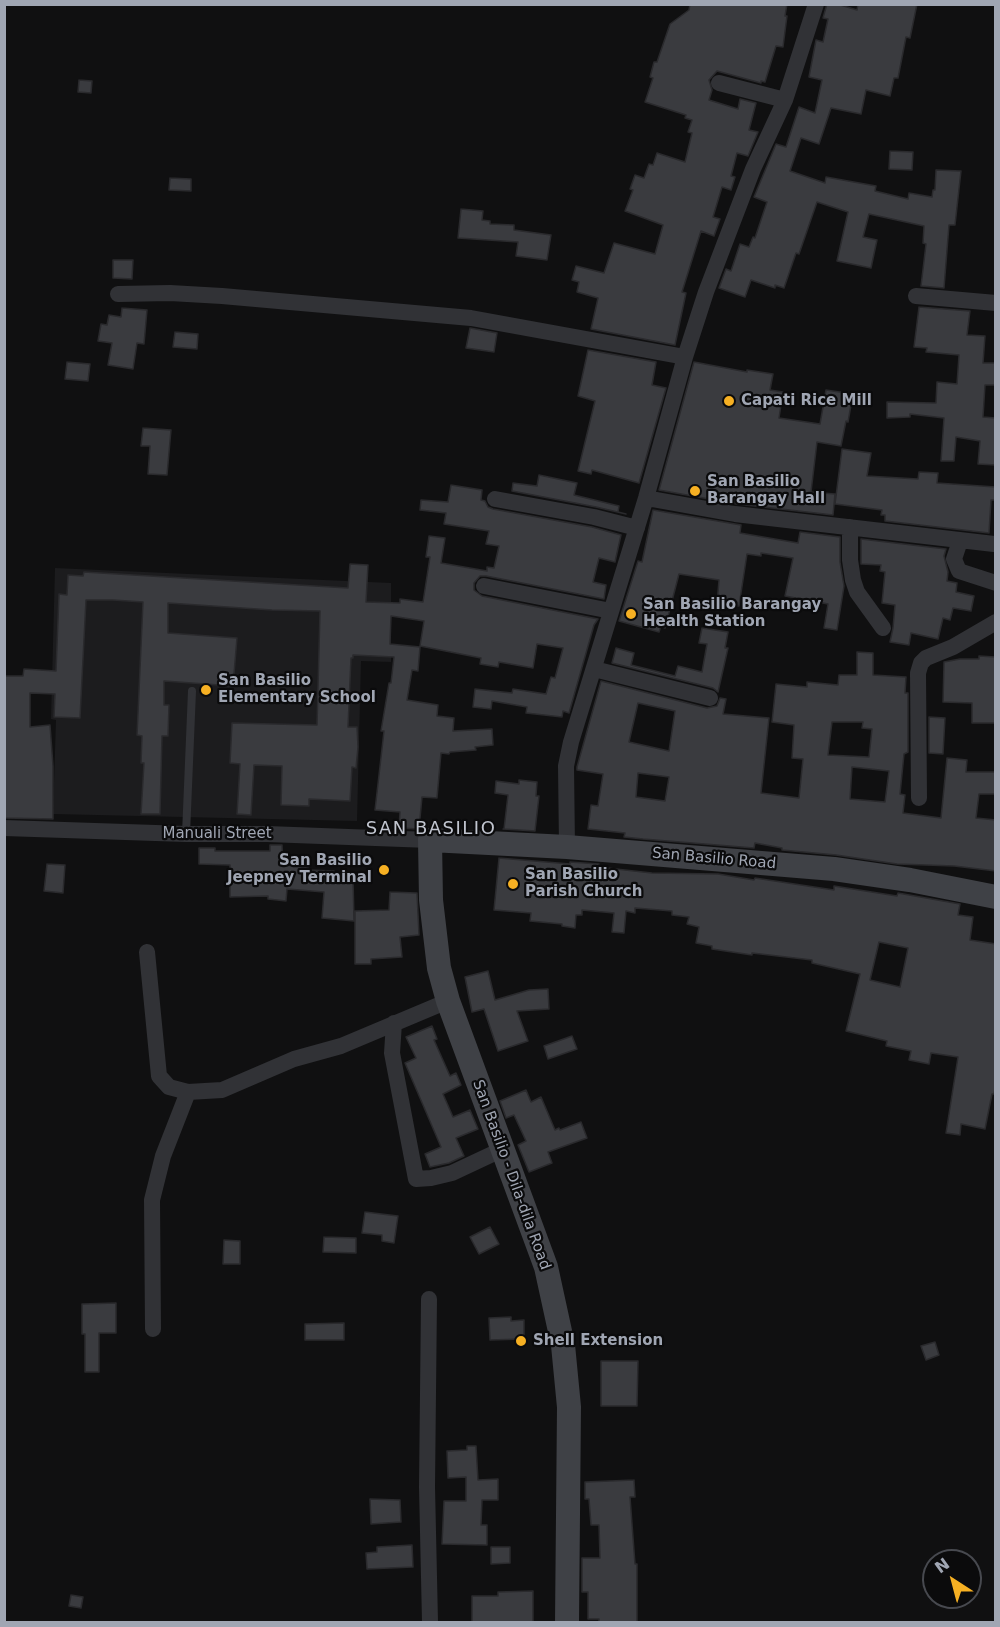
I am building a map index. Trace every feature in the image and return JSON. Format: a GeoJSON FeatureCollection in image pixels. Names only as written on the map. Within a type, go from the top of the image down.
{"type":"FeatureCollection","features":[{"type":"Feature","properties":{"kind":"street"},"geometry":{"type":"LineString","coordinates":[[567,848],[566,766],[646,498],[685,357],[706,292],[753,169],[784,100],[816,4]]}},
{"type":"Feature","properties":{"kind":"street"},"geometry":{"type":"LineString","coordinates":[[719,83],[784,100]]}},
{"type":"Feature","properties":{"kind":"street"},"geometry":{"type":"LineString","coordinates":[[118,294],[170,293],[222,296],[471,318],[685,357]]}},
{"type":"Feature","properties":{"kind":"street"},"geometry":{"type":"LineString","coordinates":[[916,296],[996,303]]}},
{"type":"Feature","properties":{"kind":"street"},"geometry":{"type":"LineString","coordinates":[[646,498],[735,514],[994,544]]}},
{"type":"Feature","properties":{"kind":"street"},"geometry":{"type":"LineString","coordinates":[[495,499],[594,517],[637,528]]}},
{"type":"Feature","properties":{"kind":"street"},"geometry":{"type":"LineString","coordinates":[[850,528],[850,560],[853,580],[858,592],[883,627]]}},
{"type":"Feature","properties":{"kind":"street"},"geometry":{"type":"LineString","coordinates":[[960,541],[954,559],[958,571],[996,583]]}},
{"type":"Feature","properties":{"kind":"street"},"geometry":{"type":"LineString","coordinates":[[484,586],[612,611]]}},
{"type":"Feature","properties":{"kind":"street"},"geometry":{"type":"LineString","coordinates":[[919,798],[918,673],[921,663],[926,658],[953,647],[996,622]]}},
{"type":"Feature","properties":{"kind":"street"},"geometry":{"type":"LineString","coordinates":[[594,669],[710,698]]}},
{"type":"Feature","properties":{"kind":"street","name":"Manuali Street"},"geometry":{"type":"LineString","coordinates":[[4,828],[430,840]]}},
{"type":"Feature","properties":{"kind":"street","name":"San Basilio Road"},"geometry":{"type":"LineString","coordinates":[[430,840],[567,848],[834,869],[910,880],[996,897]]}},
{"type":"Feature","properties":{"kind":"street","name":"San Basilio - Dila-dila Road"},"geometry":{"type":"LineString","coordinates":[[430,840],[431,900],[439,968],[448,1001],[501,1150],[546,1267],[563,1346],[569,1407],[567,1623]]}},
{"type":"Feature","properties":{"kind":"street"},"geometry":{"type":"LineString","coordinates":[[147,952],[159,1076],[169,1087],[188,1092],[222,1090],[294,1059],[341,1046],[448,1001]]}},
{"type":"Feature","properties":{"kind":"street"},"geometry":{"type":"LineString","coordinates":[[394,1023],[392,1053],[416,1179],[452,1173],[501,1150]]}},
{"type":"Feature","properties":{"kind":"street"},"geometry":{"type":"LineString","coordinates":[[153,1329],[152,1200],[163,1156],[188,1092]]}},
{"type":"Feature","properties":{"kind":"street"},"geometry":{"type":"LineString","coordinates":[[429,1299],[427,1487],[430,1623]]}},
{"type":"Feature","properties":{"kind":"lane"},"geometry":{"type":"LineString","coordinates":[[186,834],[192,691]]}},
{"type":"Feature","properties":{"kind":"shaded area","name":"San Basilio Elementary School"},"geometry":{"type":"Polygon","coordinates":[[[55,568],[391,583],[391,662],[361,661],[357,821],[53,814],[56,720],[51,719],[55,568]]]}},
{"type":"Feature","properties":{"kind":"building"},"geometry":{"type":"Polygon","coordinates":[[[690,4],[787,4],[785,16],[787,16],[783,47],[776,46],[765,82],[761,81],[761,83],[717,71],[709,80],[712,90],[709,100],[738,109],[740,99],[756,103],[749,130],[758,132],[748,156],[737,153],[731,176],[735,177],[731,190],[722,187],[713,217],[720,219],[714,236],[701,231],[682,292],[686,293],[675,345],[591,329],[598,298],[577,292],[579,282],[572,280],[576,266],[604,273],[614,243],[655,254],[663,225],[625,211],[633,190],[630,189],[635,175],[644,178],[649,164],[653,165],[657,153],[685,162],[692,133],[688,132],[692,120],[685,118],[686,115],[645,102],[653,78],[650,77],[654,62],[657,62],[670,24],[689,10],[690,4]]]}},
{"type":"Feature","properties":{"kind":"building"},"geometry":{"type":"Polygon","coordinates":[[[827,4],[837,4],[857,10],[858,4],[917,4],[910,38],[906,37],[898,78],[894,78],[890,96],[866,90],[861,114],[831,108],[819,144],[801,138],[790,171],[825,183],[826,177],[876,186],[875,191],[908,199],[909,193],[932,197],[933,190],[935,190],[936,170],[961,171],[955,225],[949,225],[944,288],[921,286],[926,244],[923,243],[924,226],[869,214],[863,237],[877,240],[871,268],[837,261],[848,212],[817,202],[799,254],[796,253],[784,288],[775,285],[775,288],[751,280],[745,297],[719,288],[726,269],[731,271],[740,244],[749,247],[753,237],[755,238],[767,202],[754,197],[776,144],[786,147],[799,107],[815,113],[822,80],[809,77],[816,40],[823,42],[828,19],[823,18],[827,4]]]}},
{"type":"Feature","properties":{"kind":"building"},"geometry":{"type":"Polygon","coordinates":[[[79,80],[92,81],[91,93],[78,92],[79,80]]]}},
{"type":"Feature","properties":{"kind":"building"},"geometry":{"type":"Polygon","coordinates":[[[890,151],[913,152],[912,170],[889,169],[890,151]]]}},
{"type":"Feature","properties":{"kind":"building"},"geometry":{"type":"Polygon","coordinates":[[[170,178],[191,179],[191,191],[169,190],[170,178]]]}},
{"type":"Feature","properties":{"kind":"building"},"geometry":{"type":"Polygon","coordinates":[[[461,209],[483,211],[482,220],[490,221],[490,224],[514,225],[514,230],[551,235],[547,260],[516,256],[518,242],[458,238],[461,209]]]}},
{"type":"Feature","properties":{"kind":"building"},"geometry":{"type":"Polygon","coordinates":[[[113,260],[133,260],[132,279],[113,278],[113,260]]]}},
{"type":"Feature","properties":{"kind":"building"},"geometry":{"type":"Polygon","coordinates":[[[919,307],[970,311],[967,335],[985,336],[983,363],[996,363],[996,385],[985,385],[983,417],[996,418],[996,465],[978,464],[980,441],[956,437],[954,461],[941,461],[944,418],[910,414],[910,417],[887,418],[887,402],[936,403],[937,382],[957,384],[959,355],[926,352],[927,348],[914,347],[919,307]]]}},
{"type":"Feature","properties":{"kind":"building"},"geometry":{"type":"Polygon","coordinates":[[[122,308],[147,310],[144,344],[137,343],[133,369],[108,365],[112,343],[98,341],[101,324],[107,325],[109,315],[121,317],[122,308]]]}},
{"type":"Feature","properties":{"kind":"building"},"geometry":{"type":"Polygon","coordinates":[[[470,328],[497,333],[494,352],[466,348],[470,328]]]}},
{"type":"Feature","properties":{"kind":"building"},"geometry":{"type":"Polygon","coordinates":[[[175,332],[198,334],[197,349],[173,347],[175,332]]]}},
{"type":"Feature","properties":{"kind":"building"},"geometry":{"type":"Polygon","coordinates":[[[588,350],[656,362],[652,385],[666,388],[639,483],[592,470],[591,474],[578,471],[595,401],[578,396],[588,350]]]}},
{"type":"Feature","properties":{"kind":"building"},"geometry":{"type":"Polygon","coordinates":[[[67,362],[90,364],[88,381],[65,379],[67,362]]]}},
{"type":"Feature","properties":{"kind":"building"},"geometry":{"type":"Polygon","coordinates":[[[694,362],[747,372],[747,370],[773,374],[770,390],[783,392],[779,418],[820,424],[826,390],[853,394],[841,446],[817,442],[811,492],[835,494],[833,515],[737,504],[659,490],[694,362]]]}},
{"type":"Feature","properties":{"kind":"building"},"geometry":{"type":"Polygon","coordinates":[[[143,428],[171,430],[167,475],[148,474],[150,446],[141,446],[143,428]]]}},
{"type":"Feature","properties":{"kind":"building"},"geometry":{"type":"Polygon","coordinates":[[[842,449],[871,453],[867,476],[918,479],[919,472],[938,473],[937,483],[996,487],[996,500],[991,500],[989,533],[885,521],[885,515],[881,515],[882,510],[835,504],[842,449]]]}},
{"type":"Feature","properties":{"kind":"building"},"geometry":{"type":"Polygon","coordinates":[[[539,475],[577,483],[574,495],[619,506],[618,512],[626,514],[512,491],[513,483],[537,486],[539,475]]]}},
{"type":"Feature","properties":{"kind":"building"},"geometry":{"type":"Polygon","coordinates":[[[451,485],[482,490],[481,500],[493,509],[592,527],[621,535],[615,562],[599,558],[593,582],[606,585],[604,599],[486,576],[480,576],[474,583],[474,590],[482,596],[598,619],[594,625],[569,713],[563,711],[562,717],[526,713],[527,707],[492,701],[491,709],[473,707],[475,689],[512,693],[513,689],[546,694],[551,677],[555,678],[563,648],[537,644],[533,668],[499,662],[498,667],[480,664],[481,658],[420,646],[424,621],[391,616],[390,644],[420,647],[418,671],[412,670],[407,700],[438,705],[437,716],[454,718],[453,731],[492,729],[493,745],[475,747],[476,750],[441,753],[437,798],[422,797],[419,829],[399,828],[400,812],[375,810],[384,731],[381,731],[394,657],[353,655],[351,658],[348,727],[357,727],[358,747],[356,768],[352,767],[350,801],[309,799],[309,806],[281,805],[282,766],[254,765],[251,815],[237,814],[240,764],[230,763],[232,723],[317,725],[320,611],[168,603],[168,633],[237,638],[233,686],[164,681],[164,705],[169,705],[168,736],[162,736],[160,814],[141,814],[144,763],[141,763],[142,736],[137,735],[143,602],[113,600],[86,600],[80,718],[54,717],[55,694],[30,693],[30,727],[50,725],[53,819],[4,818],[4,676],[23,676],[24,669],[56,671],[59,594],[67,595],[68,575],[83,576],[84,572],[348,588],[350,564],[368,565],[366,602],[400,603],[400,599],[423,602],[430,557],[426,557],[429,536],[445,538],[441,563],[487,571],[487,567],[494,568],[499,546],[486,544],[489,531],[444,524],[446,513],[420,510],[421,500],[448,502],[451,485]]]}},
{"type":"Feature","properties":{"kind":"building"},"geometry":{"type":"Polygon","coordinates":[[[653,510],[741,525],[740,533],[798,543],[800,532],[840,537],[840,562],[844,586],[837,630],[824,628],[828,604],[785,596],[793,558],[761,553],[761,556],[747,554],[739,606],[717,604],[719,580],[679,574],[665,628],[661,626],[659,632],[619,621],[638,561],[642,562],[653,510]]]}},
{"type":"Feature","properties":{"kind":"building"},"geometry":{"type":"Polygon","coordinates":[[[861,539],[946,549],[944,556],[948,572],[947,581],[957,583],[956,592],[974,596],[971,611],[953,608],[950,620],[943,618],[938,639],[911,633],[909,645],[890,642],[895,605],[882,603],[885,572],[880,571],[881,565],[861,564],[861,539]]]}},
{"type":"Feature","properties":{"kind":"building"},"geometry":{"type":"Polygon","coordinates":[[[702,628],[728,632],[725,648],[728,648],[718,692],[713,688],[612,663],[616,648],[634,653],[631,665],[675,676],[678,666],[702,672],[707,644],[699,643],[702,628]]]}},
{"type":"Feature","properties":{"kind":"building"},"geometry":{"type":"Polygon","coordinates":[[[857,652],[873,653],[873,675],[906,677],[908,752],[904,754],[900,794],[905,795],[903,813],[941,818],[947,758],[967,760],[966,772],[996,772],[996,794],[979,794],[976,818],[996,820],[996,871],[954,866],[897,864],[782,850],[782,848],[755,843],[754,848],[643,839],[624,837],[625,833],[588,829],[591,805],[598,806],[603,774],[577,770],[577,767],[601,681],[707,708],[717,706],[720,698],[726,699],[723,714],[769,718],[761,793],[799,798],[803,759],[792,758],[794,725],[772,722],[776,684],[807,687],[807,682],[838,685],[839,675],[857,675],[857,652]],[[638,703],[629,742],[669,751],[675,711],[638,703]],[[832,722],[828,755],[869,757],[872,729],[862,728],[863,722],[832,722]],[[852,767],[850,799],[885,802],[889,771],[852,767]],[[638,773],[636,797],[665,801],[669,777],[638,773]]]}},
{"type":"Feature","properties":{"kind":"building"},"geometry":{"type":"Polygon","coordinates":[[[979,656],[996,657],[996,723],[972,723],[972,703],[943,702],[944,662],[979,659],[979,656]]]}},
{"type":"Feature","properties":{"kind":"building"},"geometry":{"type":"Polygon","coordinates":[[[929,717],[945,718],[943,754],[929,753],[929,717]]]}},
{"type":"Feature","properties":{"kind":"building"},"geometry":{"type":"Polygon","coordinates":[[[519,780],[537,782],[536,796],[539,796],[535,831],[503,829],[508,795],[495,793],[496,781],[519,784],[519,780]]]}},
{"type":"Feature","properties":{"kind":"building"},"geometry":{"type":"Polygon","coordinates":[[[270,845],[282,845],[283,865],[308,867],[308,870],[334,871],[334,878],[353,878],[354,921],[322,918],[324,892],[287,889],[286,901],[268,899],[268,896],[230,897],[230,865],[199,864],[199,848],[215,848],[215,851],[270,851],[270,845]]]}},
{"type":"Feature","properties":{"kind":"building"},"geometry":{"type":"Polygon","coordinates":[[[499,858],[599,864],[598,867],[652,873],[718,874],[834,890],[834,886],[897,896],[898,893],[960,904],[958,915],[973,917],[970,940],[996,944],[996,1086],[992,1094],[985,1129],[961,1124],[960,1135],[946,1133],[958,1057],[931,1053],[929,1064],[909,1060],[911,1051],[886,1046],[887,1041],[846,1031],[860,974],[812,963],[812,960],[712,949],[712,946],[696,943],[699,927],[687,924],[689,917],[672,915],[672,911],[635,908],[635,913],[626,911],[624,933],[612,932],[614,913],[582,910],[582,915],[576,915],[575,928],[562,926],[562,924],[530,921],[531,913],[494,910],[499,858]],[[879,942],[870,980],[900,987],[908,948],[879,942]]]}},
{"type":"Feature","properties":{"kind":"building"},"geometry":{"type":"Polygon","coordinates":[[[47,864],[65,865],[63,893],[44,891],[47,864]]]}},
{"type":"Feature","properties":{"kind":"building"},"geometry":{"type":"Polygon","coordinates":[[[390,892],[417,893],[419,935],[400,937],[402,957],[371,959],[371,964],[355,964],[355,911],[389,910],[390,892]]]}},
{"type":"Feature","properties":{"kind":"building"},"geometry":{"type":"Polygon","coordinates":[[[488,971],[495,1000],[529,990],[548,989],[549,1009],[517,1011],[528,1041],[498,1051],[484,1009],[472,1012],[465,977],[488,971]]]}},
{"type":"Feature","properties":{"kind":"building"},"geometry":{"type":"Polygon","coordinates":[[[432,1026],[437,1039],[434,1040],[450,1076],[456,1073],[461,1085],[443,1094],[453,1117],[470,1110],[478,1129],[456,1138],[464,1156],[449,1163],[430,1167],[425,1154],[441,1147],[405,1063],[416,1058],[406,1037],[432,1026]]]}},
{"type":"Feature","properties":{"kind":"building"},"geometry":{"type":"Polygon","coordinates":[[[572,1036],[577,1049],[548,1059],[544,1046],[572,1036]]]}},
{"type":"Feature","properties":{"kind":"building"},"geometry":{"type":"Polygon","coordinates":[[[526,1090],[531,1102],[541,1097],[555,1130],[581,1122],[587,1138],[548,1152],[552,1163],[529,1172],[518,1145],[526,1141],[514,1115],[506,1118],[500,1101],[526,1090]]]}},
{"type":"Feature","properties":{"kind":"building"},"geometry":{"type":"Polygon","coordinates":[[[365,1212],[398,1216],[394,1243],[382,1241],[382,1235],[362,1233],[365,1212]]]}},
{"type":"Feature","properties":{"kind":"building"},"geometry":{"type":"Polygon","coordinates":[[[490,1227],[499,1244],[479,1254],[470,1237],[490,1227]]]}},
{"type":"Feature","properties":{"kind":"building"},"geometry":{"type":"Polygon","coordinates":[[[324,1237],[356,1238],[356,1253],[323,1252],[324,1237]]]}},
{"type":"Feature","properties":{"kind":"building"},"geometry":{"type":"Polygon","coordinates":[[[224,1240],[240,1241],[240,1264],[223,1264],[224,1240]]]}},
{"type":"Feature","properties":{"kind":"building"},"geometry":{"type":"Polygon","coordinates":[[[116,1303],[116,1333],[99,1333],[99,1372],[85,1372],[82,1304],[116,1303]]]}},
{"type":"Feature","properties":{"kind":"building"},"geometry":{"type":"Polygon","coordinates":[[[511,1317],[511,1321],[524,1320],[524,1339],[490,1340],[489,1318],[511,1317]]]}},
{"type":"Feature","properties":{"kind":"building"},"geometry":{"type":"Polygon","coordinates":[[[344,1323],[344,1340],[305,1340],[305,1324],[344,1323]]]}},
{"type":"Feature","properties":{"kind":"building"},"geometry":{"type":"Polygon","coordinates":[[[935,1342],[939,1355],[926,1360],[921,1346],[935,1342]]]}},
{"type":"Feature","properties":{"kind":"building"},"geometry":{"type":"Polygon","coordinates":[[[601,1361],[638,1361],[637,1406],[601,1406],[601,1361]]]}},
{"type":"Feature","properties":{"kind":"building"},"geometry":{"type":"Polygon","coordinates":[[[467,1446],[476,1446],[478,1480],[498,1479],[498,1500],[482,1500],[481,1525],[487,1525],[487,1545],[442,1544],[444,1501],[466,1501],[466,1477],[448,1478],[447,1451],[467,1450],[467,1446]]]}},
{"type":"Feature","properties":{"kind":"building"},"geometry":{"type":"Polygon","coordinates":[[[634,1480],[635,1497],[630,1497],[635,1564],[637,1564],[637,1623],[599,1623],[599,1619],[588,1619],[588,1592],[582,1592],[582,1558],[600,1558],[599,1525],[591,1525],[589,1499],[585,1499],[585,1482],[634,1480]]]}},
{"type":"Feature","properties":{"kind":"building"},"geometry":{"type":"Polygon","coordinates":[[[370,1499],[400,1500],[401,1522],[371,1524],[370,1499]]]}},
{"type":"Feature","properties":{"kind":"building"},"geometry":{"type":"Polygon","coordinates":[[[412,1545],[413,1567],[367,1569],[366,1553],[377,1552],[377,1547],[412,1545]]]}},
{"type":"Feature","properties":{"kind":"building"},"geometry":{"type":"Polygon","coordinates":[[[491,1547],[510,1547],[510,1563],[491,1564],[491,1547]]]}},
{"type":"Feature","properties":{"kind":"building"},"geometry":{"type":"Polygon","coordinates":[[[533,1591],[533,1623],[472,1623],[472,1596],[498,1596],[498,1592],[533,1591]]]}},
{"type":"Feature","properties":{"kind":"building"},"geometry":{"type":"Polygon","coordinates":[[[71,1595],[83,1597],[81,1608],[69,1606],[71,1595]]]}},
{"type":"Feature","properties":{"kind":"place","name":"Capati Rice Mill"},"geometry":{"type":"Point","coordinates":[729,401]}},
{"type":"Feature","properties":{"kind":"place","name":"San Basilio Barangay Hall"},"geometry":{"type":"Point","coordinates":[695,491]}},
{"type":"Feature","properties":{"kind":"place","name":"San Basilio Barangay Health Station"},"geometry":{"type":"Point","coordinates":[631,614]}},
{"type":"Feature","properties":{"kind":"place","name":"San Basilio Elementary School"},"geometry":{"type":"Point","coordinates":[206,690]}},
{"type":"Feature","properties":{"kind":"place","name":"San Basilio Jeepney Terminal"},"geometry":{"type":"Point","coordinates":[384,870]}},
{"type":"Feature","properties":{"kind":"place","name":"San Basilio Parish Church"},"geometry":{"type":"Point","coordinates":[513,884]}},
{"type":"Feature","properties":{"kind":"place","name":"Shell Extension"},"geometry":{"type":"Point","coordinates":[521,1341]}},
{"type":"Feature","properties":{"kind":"district","name":"SAN BASILIO"},"geometry":{"type":"Point","coordinates":[431,829]}}]}
